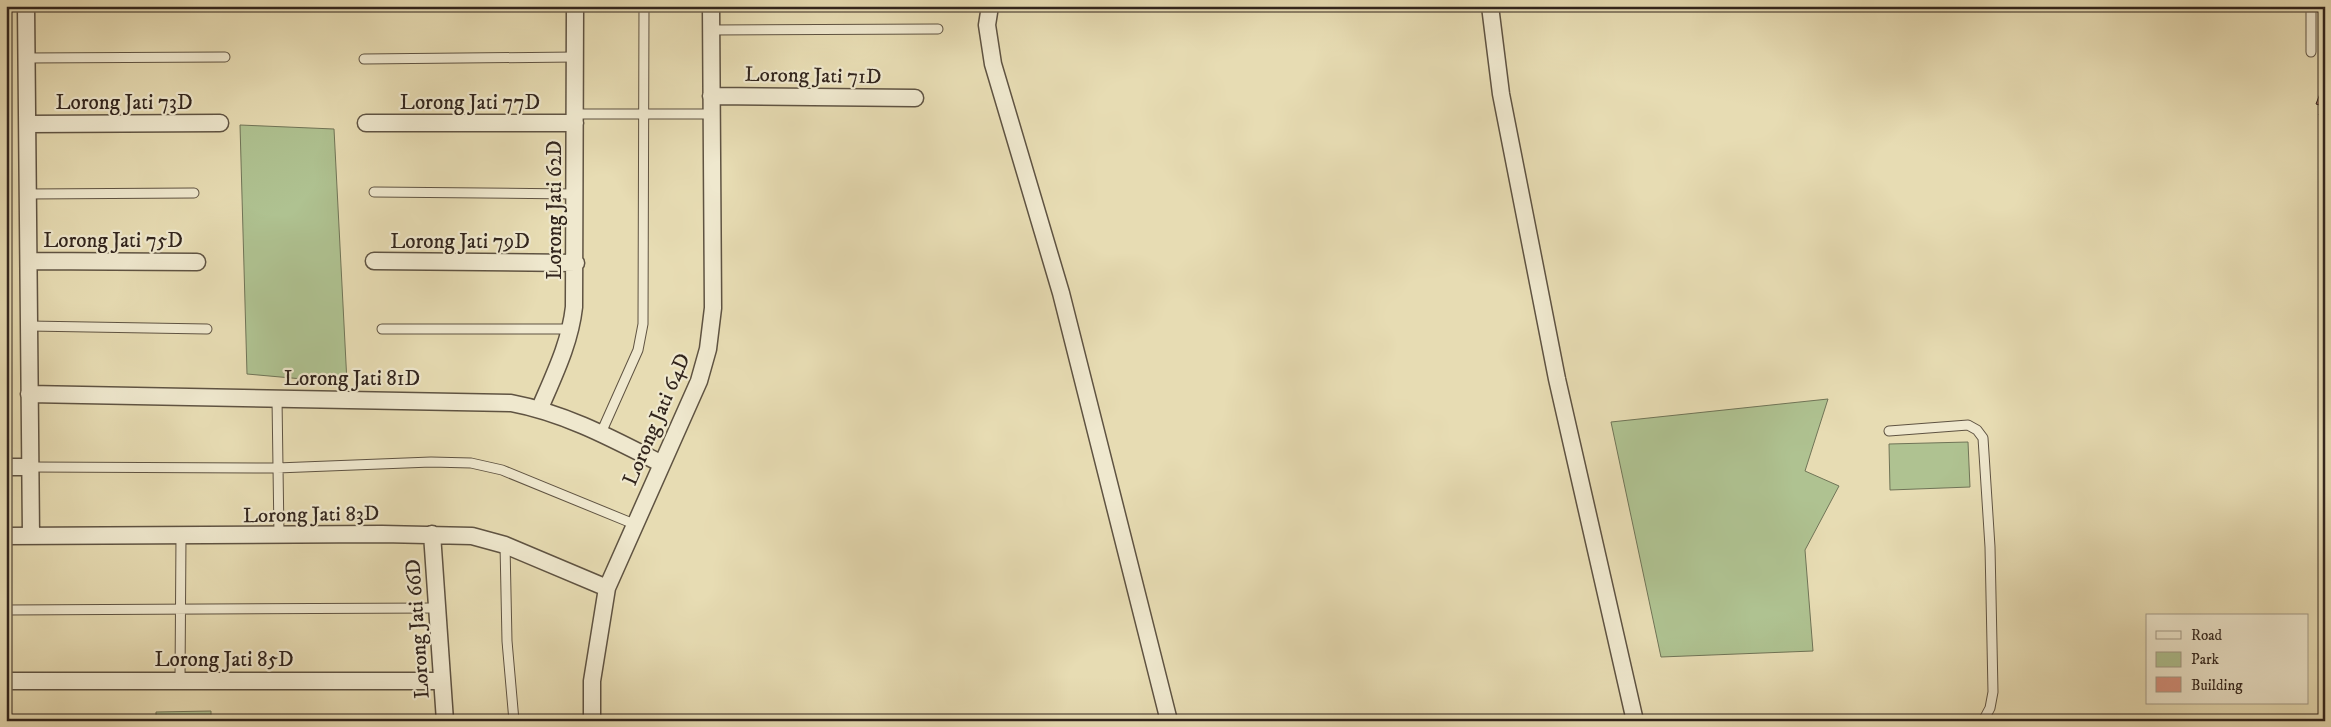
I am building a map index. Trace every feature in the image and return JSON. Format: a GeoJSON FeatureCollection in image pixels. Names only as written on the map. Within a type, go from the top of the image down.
{"type":"FeatureCollection","features":[{"type":"Feature","properties":{"kind":"street"},"geometry":{"type":"LineString","coordinates":[[26,6],[31,536]]}},
{"type":"Feature","properties":{"kind":"street","name":"Lorong Jati 62D"},"geometry":{"type":"LineString","coordinates":[[540,408],[572,329],[576,263],[575,6]]}},
{"type":"Feature","properties":{"kind":"street","name":"Lorong Jati 64D"},"geometry":{"type":"LineString","coordinates":[[592,721],[592,681],[607,588],[699,381],[708,349],[713,299],[711,6]]}},
{"type":"Feature","properties":{"kind":"street"},"geometry":{"type":"LineString","coordinates":[[990,6],[987,25],[993,64],[1061,293],[1169,721]]}},
{"type":"Feature","properties":{"kind":"street"},"geometry":{"type":"LineString","coordinates":[[1490,6],[1501,94],[1557,379],[1634,721]]}},
{"type":"Feature","properties":{"kind":"street","name":"Lorong Jati 71D"},"geometry":{"type":"LineString","coordinates":[[711,96],[915,98]]}},
{"type":"Feature","properties":{"kind":"street","name":"Lorong Jati 77D"},"geometry":{"type":"LineString","coordinates":[[366,123],[575,118]]}},
{"type":"Feature","properties":{"kind":"street","name":"Lorong Jati 73D"},"geometry":{"type":"LineString","coordinates":[[28,124],[220,123]]}},
{"type":"Feature","properties":{"kind":"street","name":"Lorong Jati 75D"},"geometry":{"type":"LineString","coordinates":[[29,261],[197,262]]}},
{"type":"Feature","properties":{"kind":"street","name":"Lorong Jati 79D"},"geometry":{"type":"LineString","coordinates":[[374,262],[576,263]]}},
{"type":"Feature","properties":{"kind":"street","name":"Lorong Jati 81D"},"geometry":{"type":"LineString","coordinates":[[29,394],[511,403],[540,408],[602,433],[662,464]]}},
{"type":"Feature","properties":{"kind":"street"},"geometry":{"type":"LineString","coordinates":[[6,467],[29,467]]}},
{"type":"Feature","properties":{"kind":"street","name":"Lorong Jati 83D"},"geometry":{"type":"LineString","coordinates":[[6,536],[432,534],[472,536],[505,545],[607,588]]}},
{"type":"Feature","properties":{"kind":"street","name":"Lorong Jati 66D"},"geometry":{"type":"LineString","coordinates":[[432,534],[445,721]]}},
{"type":"Feature","properties":{"kind":"street","name":"Lorong Jati 85D"},"geometry":{"type":"LineString","coordinates":[[6,682],[441,680]]}},
{"type":"Feature","properties":{"kind":"lane"},"geometry":{"type":"LineString","coordinates":[[602,433],[638,350],[643,324],[644,6]]}},
{"type":"Feature","properties":{"kind":"lane"},"geometry":{"type":"LineString","coordinates":[[2311,6],[2312,52]]}},
{"type":"Feature","properties":{"kind":"lane"},"geometry":{"type":"LineString","coordinates":[[710,30],[938,30]]}},
{"type":"Feature","properties":{"kind":"lane"},"geometry":{"type":"LineString","coordinates":[[27,58],[225,57]]}},
{"type":"Feature","properties":{"kind":"lane"},"geometry":{"type":"LineString","coordinates":[[364,58],[575,57]]}},
{"type":"Feature","properties":{"kind":"lane"},"geometry":{"type":"LineString","coordinates":[[575,118],[712,114]]}},
{"type":"Feature","properties":{"kind":"lane"},"geometry":{"type":"LineString","coordinates":[[374,192],[575,194]]}},
{"type":"Feature","properties":{"kind":"lane"},"geometry":{"type":"LineString","coordinates":[[28,194],[194,193]]}},
{"type":"Feature","properties":{"kind":"lane"},"geometry":{"type":"LineString","coordinates":[[29,326],[207,329]]}},
{"type":"Feature","properties":{"kind":"lane"},"geometry":{"type":"LineString","coordinates":[[382,329],[572,329]]}},
{"type":"Feature","properties":{"kind":"lane"},"geometry":{"type":"LineString","coordinates":[[277,399],[279,535]]}},
{"type":"Feature","properties":{"kind":"lane"},"geometry":{"type":"LineString","coordinates":[[1889,431],[1968,425],[1977,430],[1983,438],[1990,547],[1993,692],[1990,708],[1983,721]]}},
{"type":"Feature","properties":{"kind":"lane"},"geometry":{"type":"LineString","coordinates":[[29,467],[278,468],[431,462],[471,463],[502,470],[634,524]]}},
{"type":"Feature","properties":{"kind":"lane"},"geometry":{"type":"LineString","coordinates":[[180,680],[181,536]]}},
{"type":"Feature","properties":{"kind":"lane"},"geometry":{"type":"LineString","coordinates":[[505,545],[507,640],[514,721]]}},
{"type":"Feature","properties":{"kind":"lane"},"geometry":{"type":"LineString","coordinates":[[6,610],[436,608]]}},
{"type":"Feature","properties":{"kind":"green space"},"geometry":{"type":"Polygon","coordinates":[[[240,125],[334,129],[347,383],[247,374],[240,125]]]}},
{"type":"Feature","properties":{"kind":"green space"},"geometry":{"type":"Polygon","coordinates":[[[1828,399],[1805,471],[1839,486],[1805,550],[1813,651],[1661,657],[1611,422],[1828,399]]]}},
{"type":"Feature","properties":{"kind":"green space"},"geometry":{"type":"Polygon","coordinates":[[[1968,442],[1970,487],[1890,490],[1889,444],[1968,442]]]}},
{"type":"Feature","properties":{"kind":"green space"},"geometry":{"type":"Polygon","coordinates":[[[211,711],[211,721],[156,721],[156,712],[211,711]]]}},
{"type":"Feature","properties":{"kind":"building"},"geometry":{"type":"Polygon","coordinates":[[[2325,63],[2325,78],[2320,76],[2325,63]]]}},
{"type":"Feature","properties":{"kind":"building"},"geometry":{"type":"Polygon","coordinates":[[[2325,81],[2325,117],[2319,115],[2323,106],[2316,104],[2325,81]]]}},
{"type":"Feature","properties":{"kind":"waterway"},"geometry":{"type":"LineString","coordinates":[[2044,9],[2325,8]]}}]}
